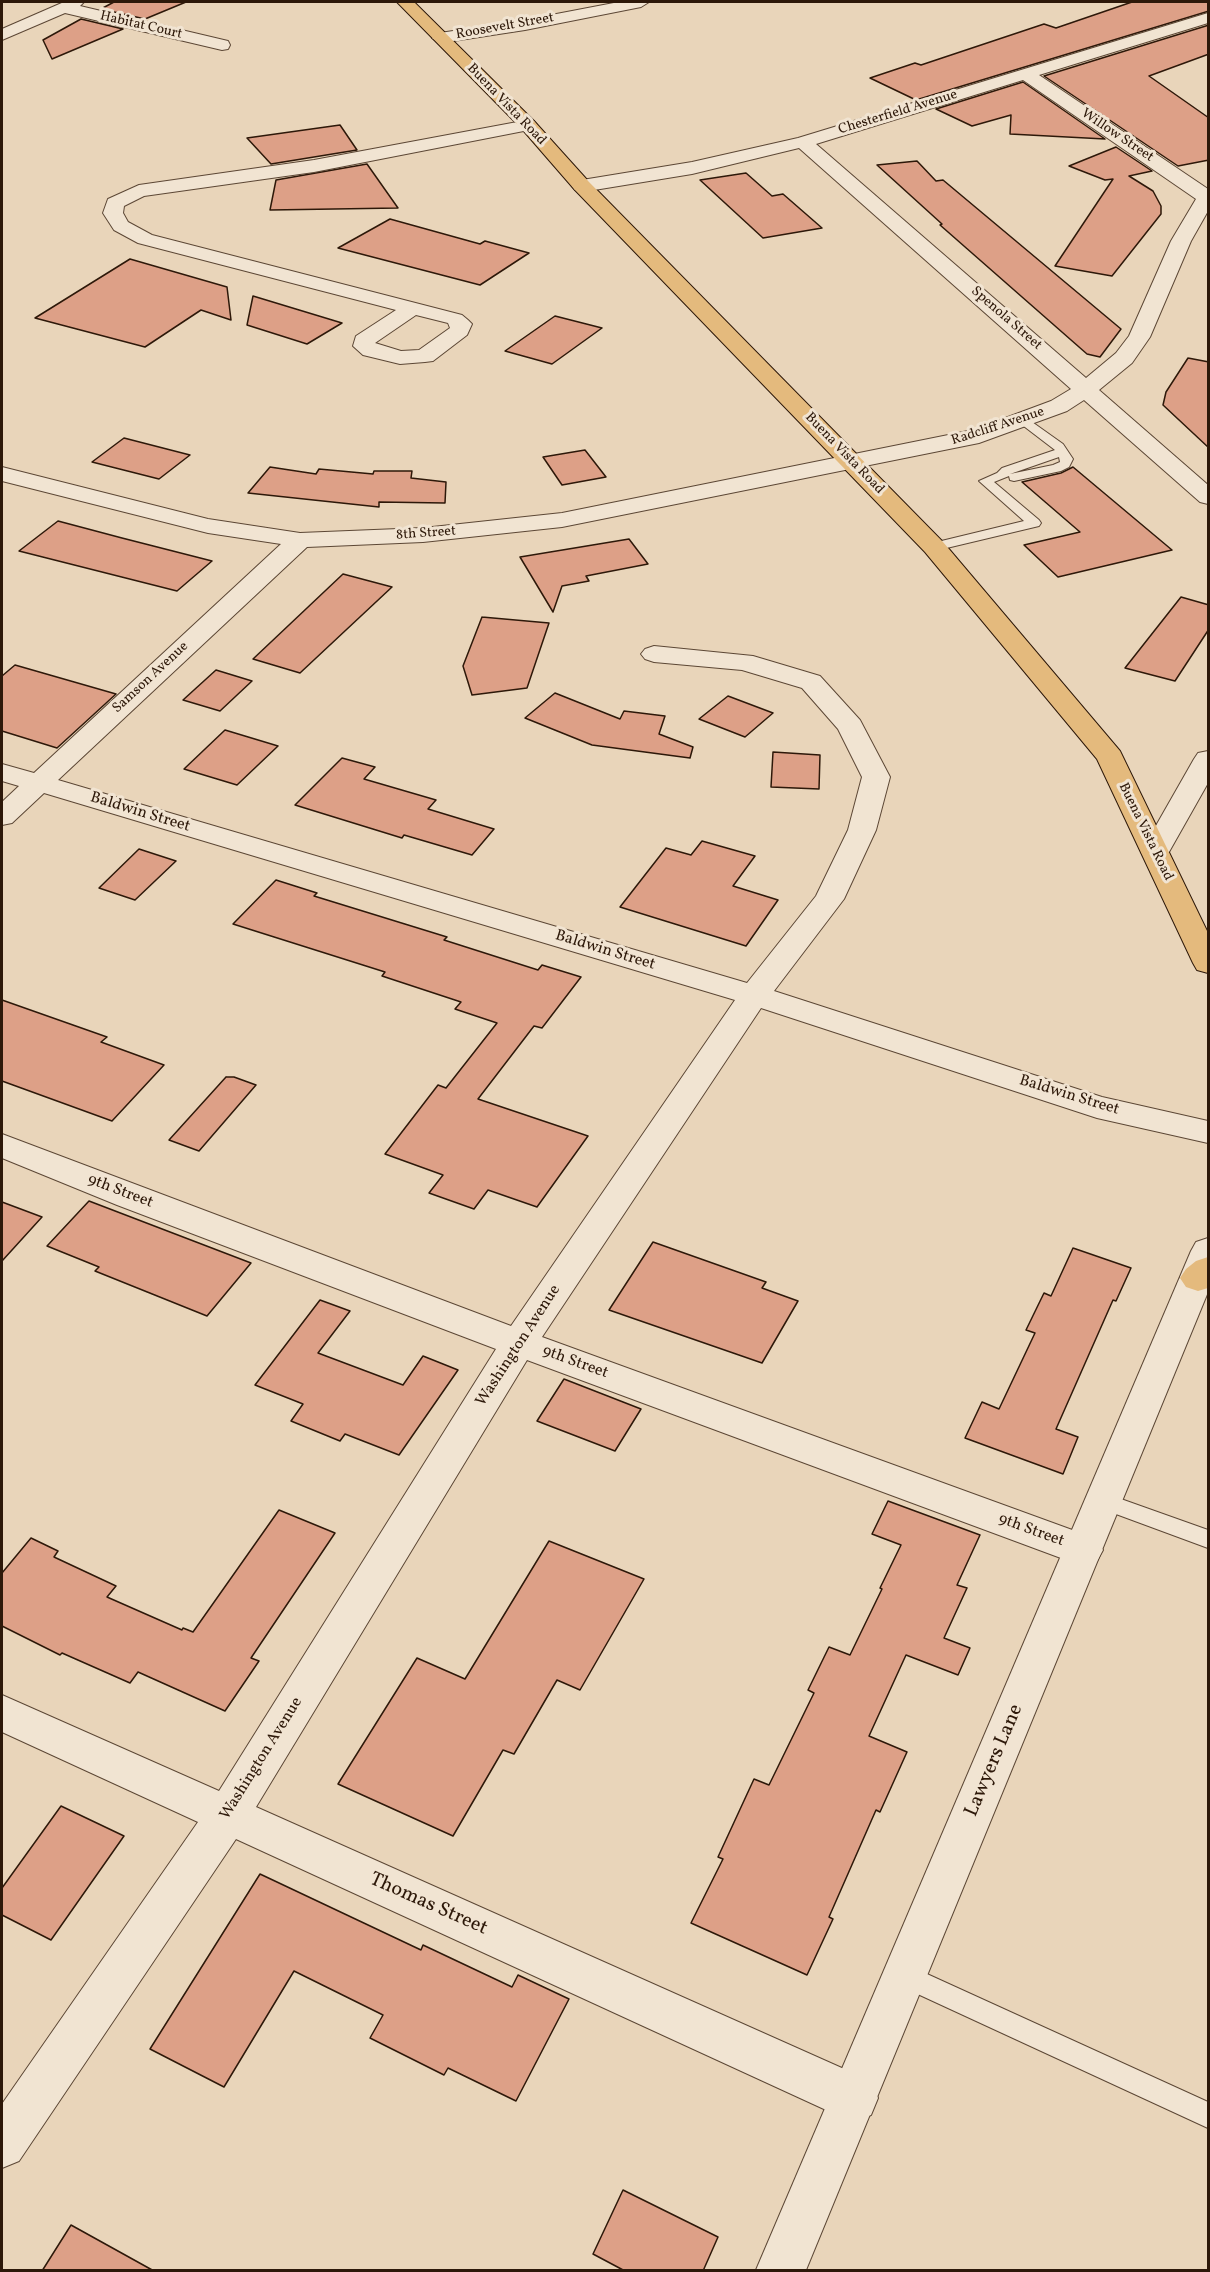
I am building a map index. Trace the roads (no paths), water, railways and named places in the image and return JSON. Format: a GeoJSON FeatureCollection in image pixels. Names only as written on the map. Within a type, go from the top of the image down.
{"type":"FeatureCollection","features":[{"type":"Feature","properties":{"kind":"main road","name":"Buena Vista Road"},"geometry":{"type":"LineString","coordinates":[[405,2],[528,125],[582,186],[934,547],[1110,757],[1209,963]]}},
{"type":"Feature","properties":{"kind":"street","name":"Roosevelt Street"},"geometry":{"type":"LineString","coordinates":[[440,38],[525,25],[641,2]]}},
{"type":"Feature","properties":{"kind":"street"},"geometry":{"type":"LineString","coordinates":[[2,35],[68,4]]}},
{"type":"Feature","properties":{"kind":"street","name":"Habitat Court"},"geometry":{"type":"LineString","coordinates":[[68,4],[222,45]]}},
{"type":"Feature","properties":{"kind":"street","name":"Chesterfield Avenue"},"geometry":{"type":"LineString","coordinates":[[582,186],[692,168],[803,142],[1209,18]]}},
{"type":"Feature","properties":{"kind":"street","name":"Willow Street"},"geometry":{"type":"LineString","coordinates":[[1026,74],[1208,197]]}},
{"type":"Feature","properties":{"kind":"street"},"geometry":{"type":"LineString","coordinates":[[413,308],[145,238],[121,226],[113,213],[115,203],[139,191],[314,166],[528,125]]}},
{"type":"Feature","properties":{"kind":"street","name":"Spenola Street"},"geometry":{"type":"LineString","coordinates":[[803,142],[1209,497]]}},
{"type":"Feature","properties":{"kind":"street","name":"Radcliff Avenue"},"geometry":{"type":"LineString","coordinates":[[852,462],[979,436],[1025,421],[1059,406],[1086,389],[1124,358],[1138,337],[1183,238],[1208,197]]}},
{"type":"Feature","properties":{"kind":"street"},"geometry":{"type":"LineString","coordinates":[[1183,238],[1209,231]]}},
{"type":"Feature","properties":{"kind":"street","name":"8th Street"},"geometry":{"type":"LineString","coordinates":[[2,474],[208,526],[300,540],[423,535],[562,520],[852,462]]}},
{"type":"Feature","properties":{"kind":"street","name":"Samson Avenue"},"geometry":{"type":"LineString","coordinates":[[2,817],[300,540]]}},
{"type":"Feature","properties":{"kind":"street","name":"Washington Avenue"},"geometry":{"type":"LineString","coordinates":[[2,2144],[228,1815],[519,1343],[754,995],[829,899],[862,830],[876,777],[850,726],[811,682],[744,662],[654,654]]}},
{"type":"Feature","properties":{"kind":"street"},"geometry":{"type":"LineString","coordinates":[[1155,852],[1209,759]]}},
{"type":"Feature","properties":{"kind":"street","name":"Baldwin Street"},"geometry":{"type":"LineString","coordinates":[[2,772],[754,995],[1097,1107],[1209,1132]]}},
{"type":"Feature","properties":{"kind":"street","name":"9th Street"},"geometry":{"type":"LineString","coordinates":[[2,1145],[129,1196],[519,1343],[1083,1550]]}},
{"type":"Feature","properties":{"kind":"street","name":"Lawyers Lane"},"geometry":{"type":"LineString","coordinates":[[781,2271],[1083,1550],[1205,1266]]}},
{"type":"Feature","properties":{"kind":"street","name":"Thomas Street"},"geometry":{"type":"LineString","coordinates":[[2,1713],[854,2098]]}},
{"type":"Feature","properties":{"kind":"lane"},"geometry":{"type":"LineString","coordinates":[[934,547],[1034,523],[985,481],[1001,476],[1006,471],[1062,452],[1059,447],[1025,421]]}},
{"type":"Feature","properties":{"kind":"lane"},"geometry":{"type":"LineString","coordinates":[[1104,1501],[1209,1539]]}},
{"type":"Feature","properties":{"kind":"lane"},"geometry":{"type":"LineString","coordinates":[[905,1976],[1209,2115]]}}]}
